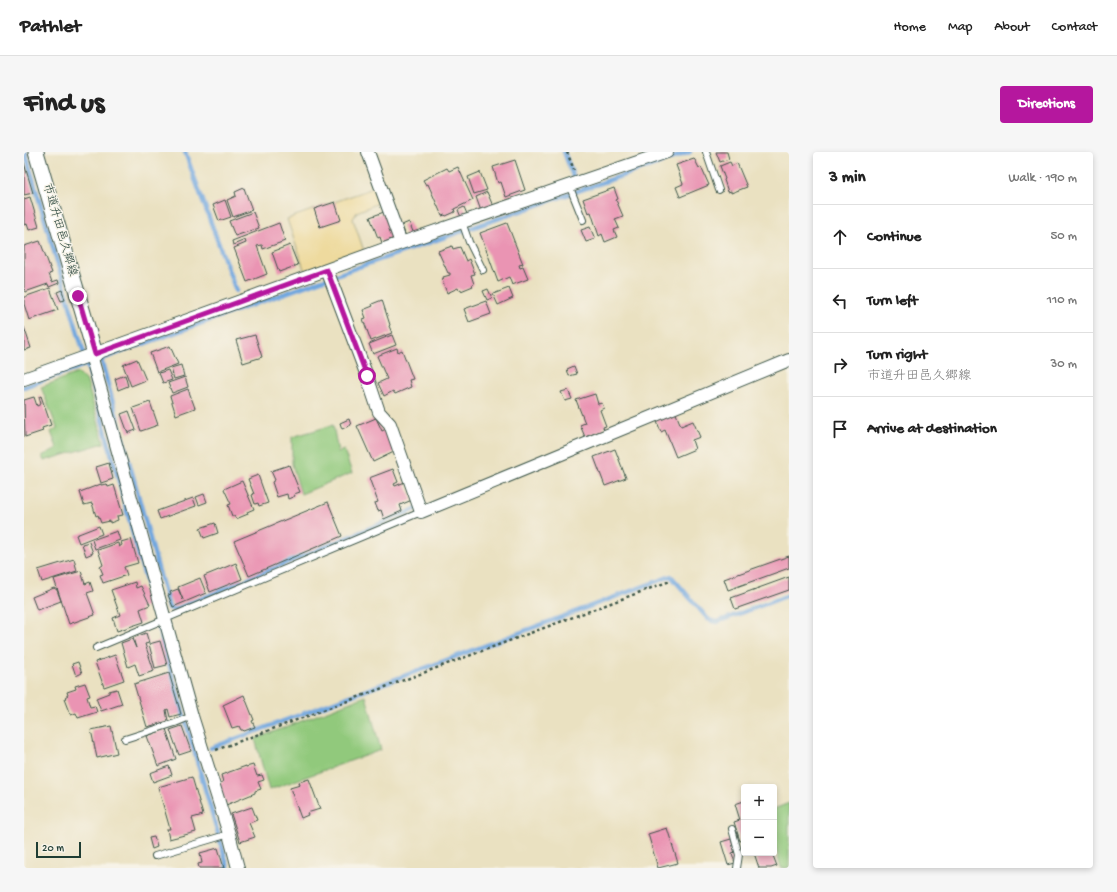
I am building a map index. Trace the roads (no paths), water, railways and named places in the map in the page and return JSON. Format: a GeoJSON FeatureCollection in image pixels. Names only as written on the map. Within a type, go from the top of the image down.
{"type":"FeatureCollection","features":[{"type":"Feature","properties":{"kind":"street","name":"市道升田邑久郷線"},"geometry":{"type":"LineString","coordinates":[[36,152],[91,358]]}},
{"type":"Feature","properties":{"kind":"street"},"geometry":{"type":"LineString","coordinates":[[368,152],[401,243]]}},
{"type":"Feature","properties":{"kind":"street"},"geometry":{"type":"LineString","coordinates":[[24,379],[91,358],[329,275],[401,243],[463,224],[667,152]]}},
{"type":"Feature","properties":{"kind":"street"},"geometry":{"type":"LineString","coordinates":[[329,275],[379,412],[390,424],[420,509],[789,360]]}},
{"type":"Feature","properties":{"kind":"street"},"geometry":{"type":"LineString","coordinates":[[91,358],[160,621],[188,718],[204,755],[225,835],[238,868]]}},
{"type":"Feature","properties":{"kind":"lane"},"geometry":{"type":"LineString","coordinates":[[706,152],[719,190]]}},
{"type":"Feature","properties":{"kind":"lane"},"geometry":{"type":"LineString","coordinates":[[573,186],[574,198],[583,220]]}},
{"type":"Feature","properties":{"kind":"lane"},"geometry":{"type":"LineString","coordinates":[[463,224],[469,242],[483,270]]}},
{"type":"Feature","properties":{"kind":"lane"},"geometry":{"type":"LineString","coordinates":[[96,648],[420,509]]}},
{"type":"Feature","properties":{"kind":"lane"},"geometry":{"type":"LineString","coordinates":[[125,739],[188,718]]}},
{"type":"Feature","properties":{"kind":"lane"},"geometry":{"type":"LineString","coordinates":[[732,829],[739,855],[737,868]]}},
{"type":"Feature","properties":{"kind":"lane"},"geometry":{"type":"LineString","coordinates":[[155,856],[225,835]]}},
{"type":"Feature","properties":{"kind":"waterway"},"geometry":{"type":"LineString","coordinates":[[25,152],[87,364],[160,633],[228,868]]}},
{"type":"Feature","properties":{"kind":"waterway"},"geometry":{"type":"LineString","coordinates":[[185,152],[236,291]]}},
{"type":"Feature","properties":{"kind":"waterway"},"geometry":{"type":"LineString","coordinates":[[564,152],[573,176]]}},
{"type":"Feature","properties":{"kind":"waterway"},"geometry":{"type":"LineString","coordinates":[[99,360],[333,276],[690,152]]}},
{"type":"Feature","properties":{"kind":"waterway"},"geometry":{"type":"LineString","coordinates":[[101,359],[169,608],[174,610],[418,508]]}},
{"type":"Feature","properties":{"kind":"waterway"},"geometry":{"type":"LineString","coordinates":[[24,387],[88,364]]}},
{"type":"Feature","properties":{"kind":"waterway"},"geometry":{"type":"LineString","coordinates":[[211,748],[671,576],[708,619],[717,622],[789,595]]}}]}
